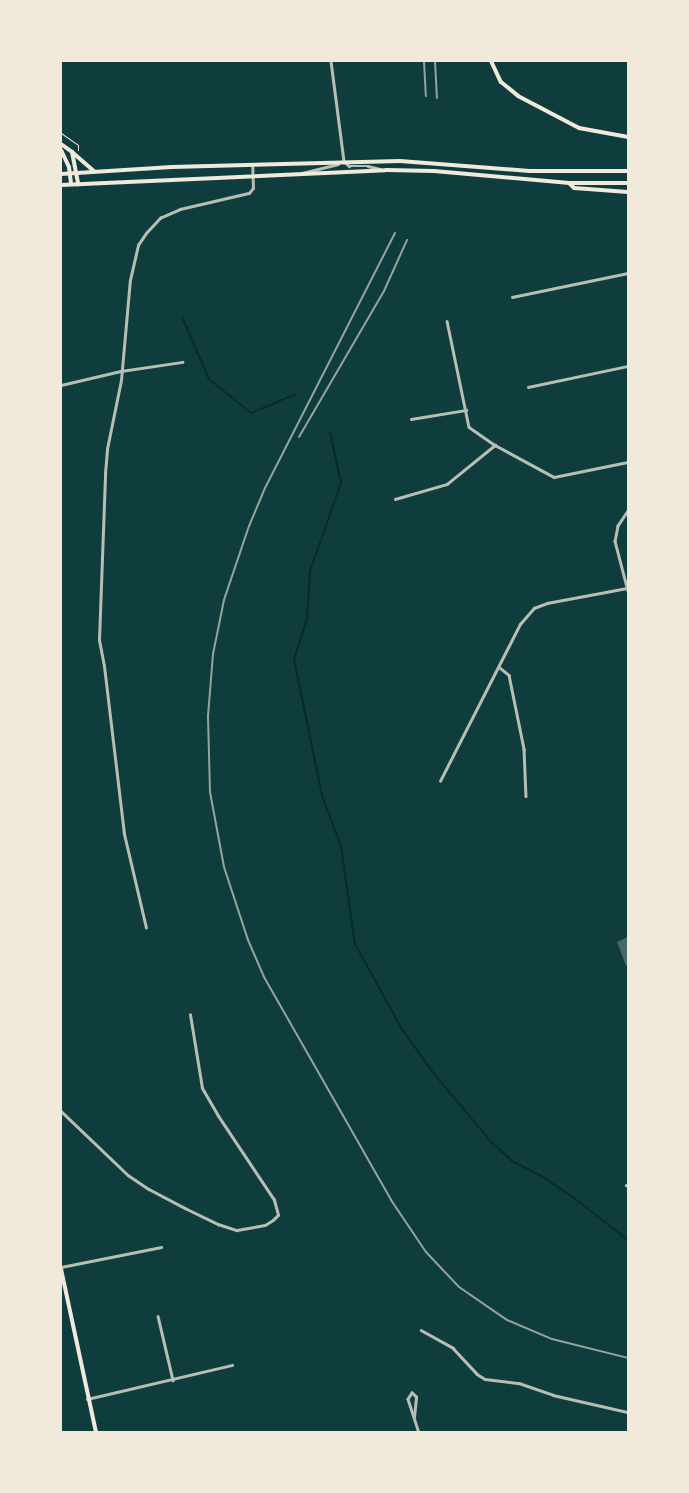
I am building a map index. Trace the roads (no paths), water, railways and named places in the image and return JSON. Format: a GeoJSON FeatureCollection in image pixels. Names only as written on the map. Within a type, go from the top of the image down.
{"type":"FeatureCollection","features":[{"type":"Feature","properties":{"kind":"highway"},"geometry":{"type":"LineString","coordinates":[[569,182],[628,183]]}},
{"type":"Feature","properties":{"kind":"main road"},"geometry":{"type":"LineString","coordinates":[[490,61],[501,82],[518,96],[579,128],[627,136]]}},
{"type":"Feature","properties":{"kind":"main road"},"geometry":{"type":"LineString","coordinates":[[61,144],[95,172]]}},
{"type":"Feature","properties":{"kind":"main road"},"geometry":{"type":"LineString","coordinates":[[61,150],[70,173],[71,184]]}},
{"type":"Feature","properties":{"kind":"main road"},"geometry":{"type":"LineString","coordinates":[[72,152],[78,184]]}},
{"type":"Feature","properties":{"kind":"main road"},"geometry":{"type":"LineString","coordinates":[[61,174],[344,161],[448,163],[566,173],[628,171]]}},
{"type":"Feature","properties":{"kind":"main road"},"geometry":{"type":"LineString","coordinates":[[61,184],[386,170],[569,182],[574,188],[628,192]]}},
{"type":"Feature","properties":{"kind":"main road"},"geometry":{"type":"LineString","coordinates":[[61,1268],[87,1399],[96,1432]]}},
{"type":"Feature","properties":{"kind":"street"},"geometry":{"type":"LineString","coordinates":[[331,61],[344,161],[349,166],[368,166],[386,170]]}},
{"type":"Feature","properties":{"kind":"street"},"geometry":{"type":"LineString","coordinates":[[301,174],[344,161]]}},
{"type":"Feature","properties":{"kind":"street"},"geometry":{"type":"LineString","coordinates":[[146,928],[124,834],[104,666],[99,640],[105,473],[121,371],[130,280],[138,245],[160,218],[180,209],[249,192],[253,188],[252,164]]}},
{"type":"Feature","properties":{"kind":"street"},"geometry":{"type":"LineString","coordinates":[[512,297],[628,273]]}},
{"type":"Feature","properties":{"kind":"street"},"geometry":{"type":"LineString","coordinates":[[447,321],[469,427],[495,445],[554,477],[628,462]]}},
{"type":"Feature","properties":{"kind":"street"},"geometry":{"type":"LineString","coordinates":[[61,385],[121,371],[182,362]]}},
{"type":"Feature","properties":{"kind":"street"},"geometry":{"type":"LineString","coordinates":[[528,387],[628,366]]}},
{"type":"Feature","properties":{"kind":"street"},"geometry":{"type":"LineString","coordinates":[[411,419],[466,410]]}},
{"type":"Feature","properties":{"kind":"street"},"geometry":{"type":"LineString","coordinates":[[395,499],[447,484],[495,445]]}},
{"type":"Feature","properties":{"kind":"street"},"geometry":{"type":"LineString","coordinates":[[440,781],[520,624],[534,608],[627,590],[615,541],[618,526],[628,511]]}},
{"type":"Feature","properties":{"kind":"street"},"geometry":{"type":"LineString","coordinates":[[499,667],[509,675],[524,749],[526,796]]}},
{"type":"Feature","properties":{"kind":"street"},"geometry":{"type":"LineString","coordinates":[[61,1111],[128,1175],[149,1189],[185,1208],[218,1224],[237,1230],[265,1225],[273,1220],[278,1215],[274,1200],[218,1116],[202,1088],[190,1015]]}},
{"type":"Feature","properties":{"kind":"street"},"geometry":{"type":"LineString","coordinates":[[61,1268],[161,1247]]}},
{"type":"Feature","properties":{"kind":"street"},"geometry":{"type":"LineString","coordinates":[[158,1316],[173,1380]]}},
{"type":"Feature","properties":{"kind":"street"},"geometry":{"type":"LineString","coordinates":[[421,1330],[453,1348],[476,1374],[485,1379],[520,1383],[553,1395],[628,1412]]}},
{"type":"Feature","properties":{"kind":"street"},"geometry":{"type":"LineString","coordinates":[[87,1399],[232,1365]]}},
{"type":"Feature","properties":{"kind":"street"},"geometry":{"type":"LineString","coordinates":[[414,1418],[416,1397],[412,1392],[408,1399],[414,1418],[419,1432]]}},
{"type":"Feature","properties":{"kind":"waterway"},"geometry":{"type":"LineString","coordinates":[[182,317],[209,379],[251,413],[296,394]]}},
{"type":"Feature","properties":{"kind":"waterway"},"geometry":{"type":"LineString","coordinates":[[330,432],[341,483],[310,571],[307,619],[294,659],[322,796],[341,846],[355,944],[403,1031],[435,1075],[492,1143],[512,1161],[540,1175],[574,1198],[628,1240]]}},
{"type":"Feature","properties":{"kind":"railway"},"geometry":{"type":"LineString","coordinates":[[424,61],[426,96]]}},
{"type":"Feature","properties":{"kind":"railway"},"geometry":{"type":"LineString","coordinates":[[435,61],[437,98]]}},
{"type":"Feature","properties":{"kind":"railway"},"geometry":{"type":"LineString","coordinates":[[395,233],[265,488],[249,526],[224,600],[213,654],[208,716],[210,792],[224,867],[248,940],[264,977],[391,1200],[426,1252],[459,1287],[507,1320],[552,1339],[628,1358]]}},
{"type":"Feature","properties":{"kind":"railway"},"geometry":{"type":"LineString","coordinates":[[299,437],[384,291],[407,240]]}}]}
